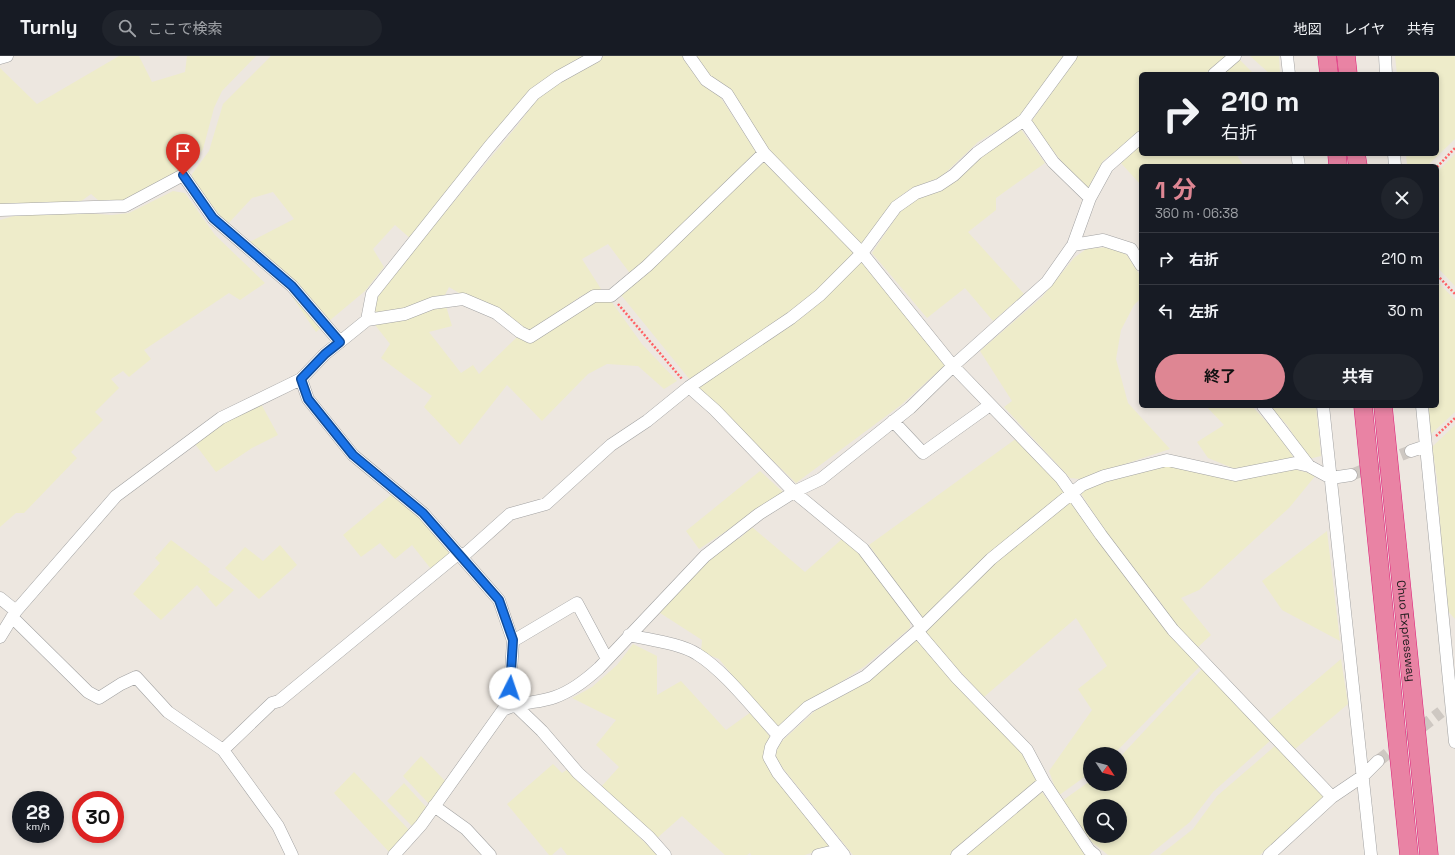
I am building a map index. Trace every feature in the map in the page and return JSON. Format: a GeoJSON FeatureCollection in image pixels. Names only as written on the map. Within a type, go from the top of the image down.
{"type":"FeatureCollection","features":[{"type":"Feature","properties":{"kind":"highway"},"geometry":{"type":"LineString","coordinates":[[1327,56],[1329,72]]}},
{"type":"Feature","properties":{"kind":"highway"},"geometry":{"type":"LineString","coordinates":[[1346,56],[1348,72]]}},
{"type":"Feature","properties":{"kind":"highway","name":"Chuo Expressway"},"geometry":{"type":"LineString","coordinates":[[1363,408],[1409,855]]}},
{"type":"Feature","properties":{"kind":"highway","name":"Chuo Expressway"},"geometry":{"type":"LineString","coordinates":[[1383,408],[1429,855]]}},
{"type":"Feature","properties":{"kind":"street"},"geometry":{"type":"LineString","coordinates":[[0,58],[7,56]]}},
{"type":"Feature","properties":{"kind":"street"},"geometry":{"type":"LineString","coordinates":[[367,320],[372,294],[489,147],[534,94],[558,77],[596,56]]}},
{"type":"Feature","properties":{"kind":"street"},"geometry":{"type":"LineString","coordinates":[[690,56],[706,80],[727,94],[764,153],[862,253],[953,366],[1061,478],[1073,493],[1100,535],[1173,630],[1332,797]]}},
{"type":"Feature","properties":{"kind":"street"},"geometry":{"type":"LineString","coordinates":[[223,750],[272,703],[279,700],[510,514],[546,504],[611,445],[648,420],[689,387],[820,295],[862,253],[896,207],[916,193],[939,185],[954,175],[977,152],[1024,120],[1071,56]]}},
{"type":"Feature","properties":{"kind":"street"},"geometry":{"type":"LineString","coordinates":[[1216,72],[1235,56]]}},
{"type":"Feature","properties":{"kind":"street"},"geometry":{"type":"LineString","coordinates":[[1287,56],[1289,72]]}},
{"type":"Feature","properties":{"kind":"street"},"geometry":{"type":"LineString","coordinates":[[1385,56],[1386,72]]}},
{"type":"Feature","properties":{"kind":"street"},"geometry":{"type":"LineString","coordinates":[[1024,120],[1053,162],[1090,198]]}},
{"type":"Feature","properties":{"kind":"street"},"geometry":{"type":"LineString","coordinates":[[394,855],[421,825],[503,710],[515,705],[555,697],[581,684],[607,659],[705,556],[759,514],[794,492],[821,479],[910,408],[953,366],[1047,282],[1073,246],[1090,198],[1107,167],[1139,139]]}},
{"type":"Feature","properties":{"kind":"street"},"geometry":{"type":"LineString","coordinates":[[0,637],[14,614],[116,496],[221,418],[301,379],[325,354],[367,320],[405,314],[433,303],[464,300],[496,313],[520,332],[530,336],[594,296],[611,296],[647,266],[764,153]]}},
{"type":"Feature","properties":{"kind":"street"},"geometry":{"type":"LineString","coordinates":[[0,210],[125,206],[183,175],[213,218],[292,286],[340,342]]}},
{"type":"Feature","properties":{"kind":"street"},"geometry":{"type":"LineString","coordinates":[[1073,246],[1103,240],[1131,249],[1139,262]]}},
{"type":"Feature","properties":{"kind":"street"},"geometry":{"type":"LineString","coordinates":[[301,379],[308,399],[353,455],[423,513],[499,600],[513,640],[510,688],[515,705],[542,731],[578,773],[649,837],[665,855]]}},
{"type":"Feature","properties":{"kind":"street"},"geometry":{"type":"LineString","coordinates":[[689,387],[715,410],[794,492],[863,549],[919,629],[957,678],[1027,750],[1044,782],[1089,850],[1095,855]]}},
{"type":"Feature","properties":{"kind":"street"},"geometry":{"type":"LineString","coordinates":[[893,421],[924,453],[990,405]]}},
{"type":"Feature","properties":{"kind":"street"},"geometry":{"type":"LineString","coordinates":[[1265,408],[1309,466]]}},
{"type":"Feature","properties":{"kind":"street"},"geometry":{"type":"LineString","coordinates":[[1323,408],[1371,855]]}},
{"type":"Feature","properties":{"kind":"street"},"geometry":{"type":"LineString","coordinates":[[1422,408],[1453,701],[1455,742]]}},
{"type":"Feature","properties":{"kind":"street"},"geometry":{"type":"LineString","coordinates":[[1411,451],[1426,446]]}},
{"type":"Feature","properties":{"kind":"street"},"geometry":{"type":"LineString","coordinates":[[841,852],[775,768],[769,757],[771,747],[778,735],[808,707],[866,676],[919,629],[991,559],[1082,485],[1104,476],[1167,460],[1235,475],[1290,464],[1309,466],[1331,478],[1351,475]]}},
{"type":"Feature","properties":{"kind":"street"},"geometry":{"type":"LineString","coordinates":[[0,598],[88,692],[99,698],[121,684],[136,677],[168,712],[223,750],[278,826],[292,855]]}},
{"type":"Feature","properties":{"kind":"street"},"geometry":{"type":"LineString","coordinates":[[513,640],[577,603],[607,659]]}},
{"type":"Feature","properties":{"kind":"street"},"geometry":{"type":"LineString","coordinates":[[629,635],[673,646],[697,654],[716,669],[778,735]]}},
{"type":"Feature","properties":{"kind":"street"},"geometry":{"type":"LineString","coordinates":[[1441,712],[1453,701]]}},
{"type":"Feature","properties":{"kind":"street"},"geometry":{"type":"LineString","coordinates":[[1269,855],[1332,797],[1363,776],[1378,761]]}},
{"type":"Feature","properties":{"kind":"street"},"geometry":{"type":"LineString","coordinates":[[957,855],[1044,782]]}},
{"type":"Feature","properties":{"kind":"street"},"geometry":{"type":"LineString","coordinates":[[434,806],[466,829],[490,855]]}},
{"type":"Feature","properties":{"kind":"street"},"geometry":{"type":"LineString","coordinates":[[818,855],[841,852]]}},
{"type":"Feature","properties":{"kind":"path"},"geometry":{"type":"LineString","coordinates":[[1439,165],[1455,148]]}},
{"type":"Feature","properties":{"kind":"path"},"geometry":{"type":"LineString","coordinates":[[1439,277],[1455,294]]}},
{"type":"Feature","properties":{"kind":"path"},"geometry":{"type":"LineString","coordinates":[[611,296],[689,387]]}},
{"type":"Feature","properties":{"kind":"path"},"geometry":{"type":"LineString","coordinates":[[1426,446],[1455,418]]}},
{"type":"Feature","properties":{"kind":"shaded area"},"geometry":{"type":"Polygon","coordinates":[[[119,56],[139,56],[152,82],[185,72],[187,56],[256,56],[222,91],[214,108],[203,149],[183,175],[125,206],[105,206],[91,194],[80,202],[0,210],[0,68],[37,104],[119,56]]]}},
{"type":"Feature","properties":{"kind":"shaded area"},"geometry":{"type":"Polygon","coordinates":[[[271,56],[587,56],[545,81],[411,239],[395,225],[373,249],[384,267],[365,291],[316,332],[287,289],[242,246],[294,219],[273,192],[252,198],[226,226],[192,182],[192,174],[209,151],[223,104],[271,56]]]}},
{"type":"Feature","properties":{"kind":"shaded area"},"geometry":{"type":"Polygon","coordinates":[[[604,56],[682,56],[701,84],[719,95],[757,153],[632,276],[608,244],[582,259],[601,289],[581,296],[533,331],[522,331],[449,287],[444,297],[380,314],[373,310],[375,301],[385,284],[517,126],[539,96],[604,56]]]}},
{"type":"Feature","properties":{"kind":"shaded area"},"geometry":{"type":"Polygon","coordinates":[[[695,56],[1065,56],[1017,119],[978,142],[941,177],[910,189],[894,201],[861,246],[773,156],[695,56]]]}},
{"type":"Feature","properties":{"kind":"shaded area"},"geometry":{"type":"Polygon","coordinates":[[[1077,56],[1227,56],[1209,72],[1139,72],[1139,132],[1103,161],[1088,188],[1065,166],[1031,122],[1077,56]]]}},
{"type":"Feature","properties":{"kind":"shaded area"},"geometry":{"type":"Polygon","coordinates":[[[1250,56],[1279,56],[1280,72],[1268,72],[1250,56]]]}},
{"type":"Feature","properties":{"kind":"shaded area"},"geometry":{"type":"Polygon","coordinates":[[[1395,56],[1455,56],[1455,139],[1439,154],[1439,72],[1397,72],[1395,56]]]}},
{"type":"Feature","properties":{"kind":"shaded area"},"geometry":{"type":"Polygon","coordinates":[[[1239,59],[1252,72],[1224,72],[1239,59]]]}},
{"type":"Feature","properties":{"kind":"shaded area"},"geometry":{"type":"Polygon","coordinates":[[[1020,128],[1045,163],[996,198],[996,210],[968,232],[1024,294],[993,321],[965,288],[927,318],[872,253],[901,210],[1020,128]]]}},
{"type":"Feature","properties":{"kind":"shaded area"},"geometry":{"type":"Polygon","coordinates":[[[1139,146],[1139,156],[1237,156],[1243,164],[1139,164],[1139,183],[1120,162],[1139,146]]]}},
{"type":"Feature","properties":{"kind":"shaded area"},"geometry":{"type":"Polygon","coordinates":[[[1455,154],[1455,286],[1439,269],[1439,170],[1455,154]]]}},
{"type":"Feature","properties":{"kind":"shaded area"},"geometry":{"type":"Polygon","coordinates":[[[1406,156],[1437,156],[1429,164],[1407,164],[1406,156]]]}},
{"type":"Feature","properties":{"kind":"shaded area"},"geometry":{"type":"Polygon","coordinates":[[[763,160],[855,254],[798,307],[691,381],[621,295],[763,160]]]}},
{"type":"Feature","properties":{"kind":"shaded area"},"geometry":{"type":"Polygon","coordinates":[[[173,191],[185,193],[215,235],[265,283],[240,300],[229,293],[144,350],[151,359],[129,377],[123,371],[111,379],[119,388],[95,412],[103,420],[71,452],[77,458],[24,513],[16,513],[0,527],[0,220],[14,216],[67,212],[112,215],[129,213],[173,191]]]}},
{"type":"Feature","properties":{"kind":"shaded area"},"geometry":{"type":"Polygon","coordinates":[[[1110,247],[1127,255],[1139,274],[1139,300],[1134,305],[1121,330],[1116,359],[1128,403],[1170,449],[1080,479],[1070,478],[1004,407],[1012,401],[980,351],[1042,297],[1074,258],[1086,249],[1110,247]]]}},
{"type":"Feature","properties":{"kind":"shaded area"},"geometry":{"type":"Polygon","coordinates":[[[860,262],[864,263],[945,365],[901,405],[796,483],[697,387],[860,262]]]}},
{"type":"Feature","properties":{"kind":"shaded area"},"geometry":{"type":"Polygon","coordinates":[[[1439,283],[1455,300],[1455,412],[1430,435],[1428,408],[1439,408],[1439,283]]]}},
{"type":"Feature","properties":{"kind":"shaded area"},"geometry":{"type":"Polygon","coordinates":[[[603,300],[611,301],[642,344],[677,381],[664,389],[638,366],[607,364],[588,374],[542,421],[507,385],[460,445],[424,407],[432,396],[381,358],[390,344],[375,325],[446,306],[452,326],[429,332],[461,373],[473,365],[479,374],[517,337],[534,340],[590,304],[603,300]]]}},
{"type":"Feature","properties":{"kind":"shaded area"},"geometry":{"type":"Polygon","coordinates":[[[260,402],[278,435],[252,448],[216,472],[195,444],[234,416],[260,402]]]}},
{"type":"Feature","properties":{"kind":"shaded area"},"geometry":{"type":"Polygon","coordinates":[[[1208,408],[1254,408],[1276,432],[1294,458],[1235,469],[1208,458],[1197,442],[1224,425],[1208,408]]]}},
{"type":"Feature","properties":{"kind":"shaded area"},"geometry":{"type":"Polygon","coordinates":[[[1271,408],[1316,408],[1321,456],[1309,459],[1287,425],[1271,408]]]}},
{"type":"Feature","properties":{"kind":"shaded area"},"geometry":{"type":"Polygon","coordinates":[[[1455,425],[1455,619],[1446,609],[1437,479],[1432,447],[1455,425]]]}},
{"type":"Feature","properties":{"kind":"shaded area"},"geometry":{"type":"Polygon","coordinates":[[[1017,438],[1066,492],[989,553],[922,620],[869,545],[1017,438]]]}},
{"type":"Feature","properties":{"kind":"shaded area"},"geometry":{"type":"Polygon","coordinates":[[[1167,466],[1231,479],[1290,468],[1316,475],[1289,508],[1199,590],[1181,598],[1211,635],[1197,648],[1178,629],[1161,603],[1106,533],[1080,492],[1107,478],[1167,466]]]}},
{"type":"Feature","properties":{"kind":"shaded area"},"geometry":{"type":"Polygon","coordinates":[[[760,471],[784,493],[699,549],[686,531],[760,471]]]}},
{"type":"Feature","properties":{"kind":"shaded area"},"geometry":{"type":"Polygon","coordinates":[[[392,494],[413,510],[451,553],[431,569],[412,545],[395,559],[380,543],[361,557],[343,535],[392,494]]]}},
{"type":"Feature","properties":{"kind":"shaded area"},"geometry":{"type":"Polygon","coordinates":[[[1071,500],[1174,640],[1200,666],[1121,747],[1083,747],[1083,778],[1058,796],[1049,771],[1092,710],[1078,689],[1107,666],[1076,618],[984,697],[923,632],[986,569],[1071,500]]]}},
{"type":"Feature","properties":{"kind":"shaded area"},"geometry":{"type":"Polygon","coordinates":[[[752,527],[805,572],[842,539],[858,548],[910,617],[910,628],[865,666],[814,700],[783,726],[773,725],[719,659],[701,652],[702,640],[657,611],[712,555],[737,536],[739,539],[752,527]]]}},
{"type":"Feature","properties":{"kind":"shaded area"},"geometry":{"type":"Polygon","coordinates":[[[1327,531],[1340,641],[1282,610],[1262,581],[1327,531]]]}},
{"type":"Feature","properties":{"kind":"shaded area"},"geometry":{"type":"Polygon","coordinates":[[[171,540],[210,569],[208,572],[234,590],[216,607],[197,585],[161,620],[133,594],[160,563],[155,558],[171,540]]]}},
{"type":"Feature","properties":{"kind":"shaded area"},"geometry":{"type":"Polygon","coordinates":[[[280,545],[297,565],[259,599],[225,568],[245,547],[263,561],[280,545]]]}},
{"type":"Feature","properties":{"kind":"shaded area"},"geometry":{"type":"Polygon","coordinates":[[[916,638],[1020,750],[1038,780],[950,855],[853,855],[777,761],[776,752],[781,742],[816,710],[855,689],[916,638]]]}},
{"type":"Feature","properties":{"kind":"shaded area"},"geometry":{"type":"Polygon","coordinates":[[[633,644],[657,656],[657,695],[681,681],[726,730],[751,712],[770,737],[764,755],[831,846],[805,855],[751,855],[750,853],[747,855],[725,855],[682,816],[656,839],[601,787],[619,767],[596,745],[616,720],[572,698],[592,687],[617,665],[633,644]]]}},
{"type":"Feature","properties":{"kind":"shaded area"},"geometry":{"type":"Polygon","coordinates":[[[1341,659],[1348,704],[1295,749],[1267,722],[1341,659]]]}},
{"type":"Feature","properties":{"kind":"shaded area"},"geometry":{"type":"Polygon","coordinates":[[[1203,668],[1271,740],[1213,792],[1190,822],[1149,855],[1108,855],[1093,843],[1127,843],[1127,799],[1083,799],[1083,830],[1062,801],[1083,786],[1083,791],[1127,791],[1127,749],[1203,668]]]}},
{"type":"Feature","properties":{"kind":"shaded area"},"geometry":{"type":"Polygon","coordinates":[[[1275,746],[1325,796],[1260,855],[1160,855],[1193,829],[1217,796],[1275,746]]]}},
{"type":"Feature","properties":{"kind":"shaded area"},"geometry":{"type":"Polygon","coordinates":[[[421,756],[446,782],[430,805],[403,776],[421,756]]]}},
{"type":"Feature","properties":{"kind":"shaded area"},"geometry":{"type":"Polygon","coordinates":[[[553,764],[562,773],[568,769],[658,855],[567,855],[561,847],[552,855],[549,855],[507,804],[553,764]]]}},
{"type":"Feature","properties":{"kind":"shaded area"},"geometry":{"type":"Polygon","coordinates":[[[354,772],[410,831],[390,853],[334,793],[354,772]]]}},
{"type":"Feature","properties":{"kind":"shaded area"},"geometry":{"type":"Polygon","coordinates":[[[404,783],[427,808],[414,828],[387,801],[404,783]]]}},
{"type":"Feature","properties":{"kind":"shaded area"},"geometry":{"type":"Polygon","coordinates":[[[1042,792],[1087,852],[1084,855],[966,855],[1042,792]]]}},
{"type":"Feature","properties":{"kind":"tunnel"},"geometry":{"type":"LineString","coordinates":[[1351,475],[1411,451]]}},
{"type":"Feature","properties":{"kind":"tunnel"},"geometry":{"type":"LineString","coordinates":[[1378,761],[1441,712]]}},
{"type":"Feature","properties":{"kind":"route"},"geometry":{"type":"LineString","coordinates":[[183,175],[213,218],[292,286],[340,342],[325,354],[301,379],[308,399],[353,455],[423,513],[499,600],[513,640],[510,688]]}}]}
